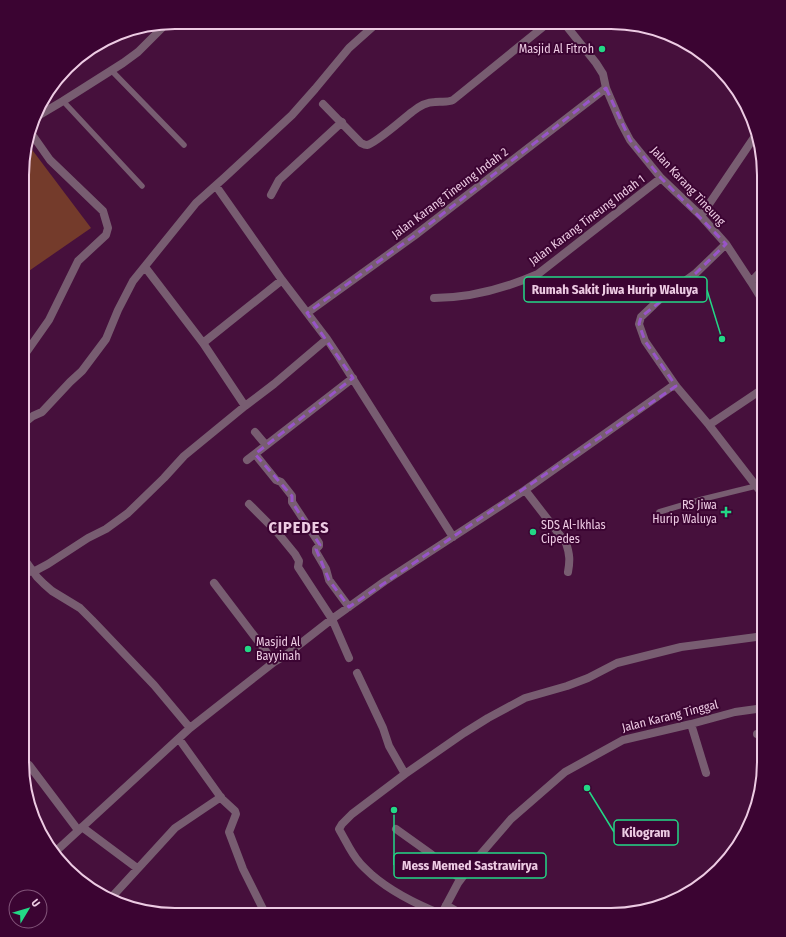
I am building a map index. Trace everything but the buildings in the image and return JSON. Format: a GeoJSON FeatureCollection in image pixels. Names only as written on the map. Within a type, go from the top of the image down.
{"type":"FeatureCollection","features":[{"type":"Feature","properties":{"kind":"street"},"geometry":{"type":"LineString","coordinates":[[29,419],[42,412],[82,371],[106,339],[118,310],[134,281],[196,203],[292,115],[349,48],[369,29]]}},
{"type":"Feature","properties":{"kind":"street"},"geometry":{"type":"LineString","coordinates":[[323,104],[361,143],[366,145],[370,144],[415,109],[428,103],[447,102],[453,100],[541,29]]}},
{"type":"Feature","properties":{"kind":"street","name":"Jalan Karang Tineung"},"geometry":{"type":"LineString","coordinates":[[569,29],[603,74],[606,88],[630,140],[661,178],[701,216],[726,244],[757,292]]}},
{"type":"Feature","properties":{"kind":"street"},"geometry":{"type":"LineString","coordinates":[[43,113],[123,63],[138,52],[160,30]]}},
{"type":"Feature","properties":{"kind":"street","name":"Jalan Karang Tineung Indah 2"},"geometry":{"type":"LineString","coordinates":[[307,313],[414,236],[606,88]]}},
{"type":"Feature","properties":{"kind":"street"},"geometry":{"type":"LineString","coordinates":[[271,195],[279,180],[342,122]]}},
{"type":"Feature","properties":{"kind":"street"},"geometry":{"type":"LineString","coordinates":[[29,348],[49,320],[78,260],[106,234],[108,228],[103,211],[50,160],[34,137]]}},
{"type":"Feature","properties":{"kind":"street"},"geometry":{"type":"LineString","coordinates":[[701,216],[753,140]]}},
{"type":"Feature","properties":{"kind":"street","name":"Jalan Karang Tineung Indah 1"},"geometry":{"type":"LineString","coordinates":[[434,298],[450,298],[477,294],[525,280],[538,274],[661,178]]}},
{"type":"Feature","properties":{"kind":"street"},"geometry":{"type":"LineString","coordinates":[[216,186],[282,280],[327,339],[453,537]]}},
{"type":"Feature","properties":{"kind":"street"},"geometry":{"type":"LineString","coordinates":[[726,244],[696,273],[661,298],[641,316],[639,324],[645,341],[676,386],[709,425],[756,486]]}},
{"type":"Feature","properties":{"kind":"street"},"geometry":{"type":"LineString","coordinates":[[145,267],[203,343],[245,406]]}},
{"type":"Feature","properties":{"kind":"street"},"geometry":{"type":"LineString","coordinates":[[751,282],[757,276]]}},
{"type":"Feature","properties":{"kind":"street"},"geometry":{"type":"LineString","coordinates":[[203,343],[282,280]]}},
{"type":"Feature","properties":{"kind":"street"},"geometry":{"type":"LineString","coordinates":[[29,572],[33,572],[48,564],[88,538],[106,529],[128,513],[184,456],[274,384],[327,339]]}},
{"type":"Feature","properties":{"kind":"street"},"geometry":{"type":"LineString","coordinates":[[247,460],[353,378]]}},
{"type":"Feature","properties":{"kind":"street"},"geometry":{"type":"LineString","coordinates":[[58,849],[190,728],[274,662],[286,655],[385,581],[525,490],[671,387],[676,386]]}},
{"type":"Feature","properties":{"kind":"street"},"geometry":{"type":"LineString","coordinates":[[709,425],[757,393]]}},
{"type":"Feature","properties":{"kind":"street"},"geometry":{"type":"LineString","coordinates":[[255,432],[266,445]]}},
{"type":"Feature","properties":{"kind":"street"},"geometry":{"type":"LineString","coordinates":[[255,454],[276,480],[281,482],[292,496],[292,502],[319,543],[316,552],[326,569],[329,580],[349,607]]}},
{"type":"Feature","properties":{"kind":"street"},"geometry":{"type":"LineString","coordinates":[[525,490],[566,544],[570,561],[568,572]]}},
{"type":"Feature","properties":{"kind":"street"},"geometry":{"type":"LineString","coordinates":[[249,504],[277,532],[299,560],[298,567],[332,620],[349,658]]}},
{"type":"Feature","properties":{"kind":"street"},"geometry":{"type":"LineString","coordinates":[[29,566],[37,577],[52,590],[80,608],[92,620],[154,685],[190,728]]}},
{"type":"Feature","properties":{"kind":"street"},"geometry":{"type":"LineString","coordinates":[[214,583],[274,662]]}},
{"type":"Feature","properties":{"kind":"street"},"geometry":{"type":"LineString","coordinates":[[425,908],[383,884],[359,862],[340,831],[342,824],[352,814],[405,774],[464,733],[525,698],[567,686],[588,678],[617,663],[681,647],[757,637]]}},
{"type":"Feature","properties":{"kind":"street"},"geometry":{"type":"LineString","coordinates":[[357,674],[383,728],[389,746],[405,774]]}},
{"type":"Feature","properties":{"kind":"street","name":"Jalan Karang Tinggal"},"geometry":{"type":"LineString","coordinates":[[444,908],[461,879],[511,819],[565,772],[622,740],[735,712],[757,709]]}},
{"type":"Feature","properties":{"kind":"street"},"geometry":{"type":"LineString","coordinates":[[691,724],[706,773]]}},
{"type":"Feature","properties":{"kind":"street"},"geometry":{"type":"LineString","coordinates":[[179,739],[221,797],[235,811],[236,814],[229,832],[243,869],[262,908]]}},
{"type":"Feature","properties":{"kind":"street"},"geometry":{"type":"LineString","coordinates":[[29,765],[80,828],[137,868]]}},
{"type":"Feature","properties":{"kind":"street"},"geometry":{"type":"LineString","coordinates":[[114,895],[175,828],[221,797]]}},
{"type":"Feature","properties":{"kind":"street"},"geometry":{"type":"LineString","coordinates":[[396,829],[431,854],[447,869],[461,879]]}},
{"type":"Feature","properties":{"kind":"street"},"geometry":{"type":"LineString","coordinates":[[446,905],[451,908]]}},
{"type":"Feature","properties":{"kind":"lane"},"geometry":{"type":"LineString","coordinates":[[111,70],[184,145]]}},
{"type":"Feature","properties":{"kind":"lane"},"geometry":{"type":"LineString","coordinates":[[63,101],[142,186]]}},
{"type":"Feature","properties":{"kind":"lane"},"geometry":{"type":"LineString","coordinates":[[659,512],[756,486]]}},
{"type":"Feature","properties":{"kind":"highlighted area"},"geometry":{"type":"Polygon","coordinates":[[[606,88],[630,140],[661,178],[726,244],[696,273],[641,317],[639,324],[645,341],[676,386],[349,607],[329,580],[316,549],[320,545],[292,502],[292,496],[255,454],[353,378],[307,313],[414,236],[606,88]]]}},
{"type":"Feature","properties":{"kind":"shaded area"},"geometry":{"type":"Polygon","coordinates":[[[31,149],[91,228],[29,271],[29,165],[31,149]]]}},
{"type":"Feature","properties":{"kind":"place","name":"Masjid Al Fitroh"},"geometry":{"type":"Point","coordinates":[602,49]}},
{"type":"Feature","properties":{"kind":"place","name":"Rumah Sakit Jiwa Hurip Waluya"},"geometry":{"type":"Point","coordinates":[722,339]}},
{"type":"Feature","properties":{"kind":"place","name":"RS Jiwa Hurip Waluya"},"geometry":{"type":"Point","coordinates":[726,512]}},
{"type":"Feature","properties":{"kind":"place","name":"SDS Al-Ikhlas Cipedes"},"geometry":{"type":"Point","coordinates":[533,532]}},
{"type":"Feature","properties":{"kind":"place","name":"Masjid Al Bayyinah"},"geometry":{"type":"Point","coordinates":[248,649]}},
{"type":"Feature","properties":{"kind":"place","name":"Kilogram"},"geometry":{"type":"Point","coordinates":[587,788]}},
{"type":"Feature","properties":{"kind":"place","name":"Mess Memed Sastrawirya"},"geometry":{"type":"Point","coordinates":[394,810]}},
{"type":"Feature","properties":{"kind":"district","name":"CIPEDES"},"geometry":{"type":"Point","coordinates":[299,527]}}]}
